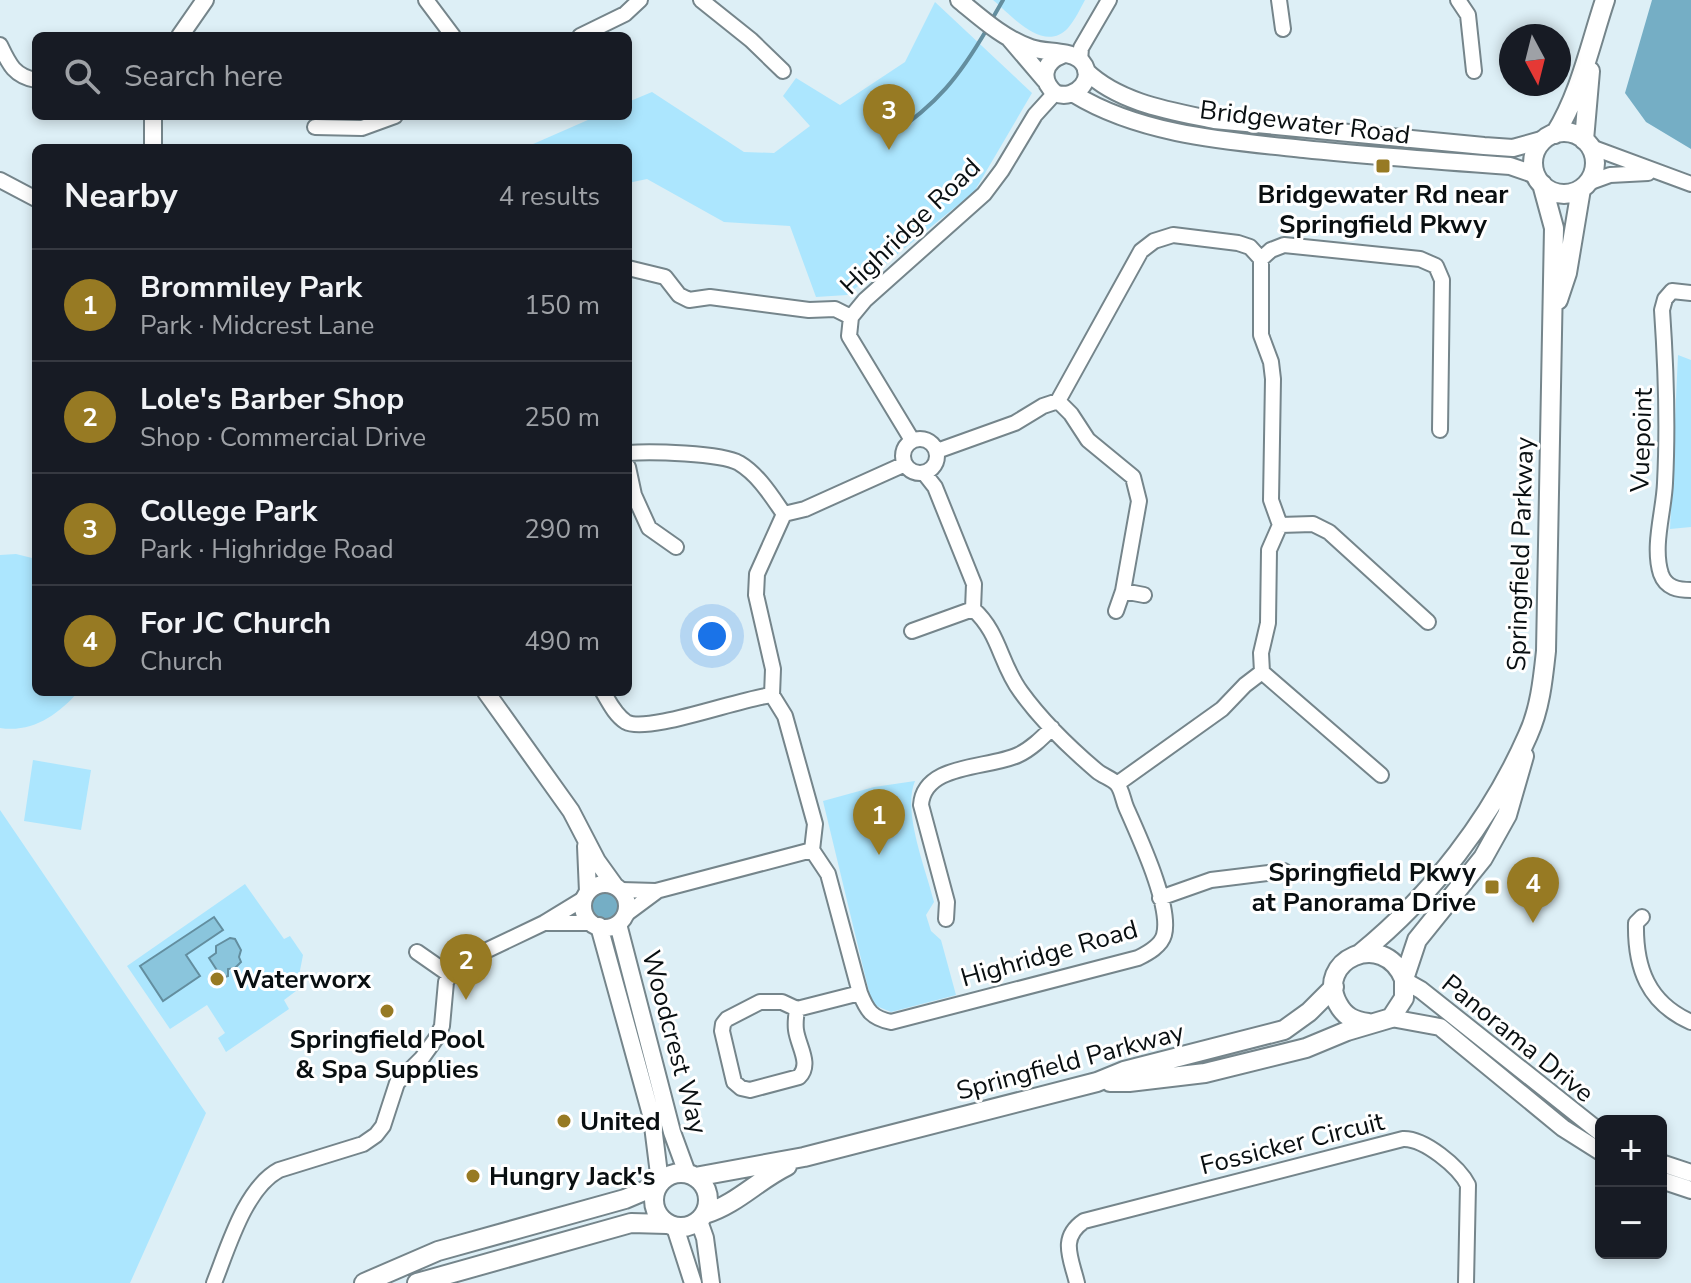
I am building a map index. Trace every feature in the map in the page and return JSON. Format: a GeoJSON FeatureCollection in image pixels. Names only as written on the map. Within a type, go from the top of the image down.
{"type":"FeatureCollection","features":[{"type":"Feature","properties":{"kind":"main road"},"geometry":{"type":"LineString","coordinates":[[1602,8],[1590,71],[1587,144],[1595,165],[1584,186],[1560,194],[1539,180],[1534,158],[1538,148],[1566,117],[1602,8]]}},
{"type":"Feature","properties":{"kind":"main road"},"geometry":{"type":"LineString","coordinates":[[1550,136],[1567,133],[1587,144]]}},
{"type":"Feature","properties":{"kind":"main road","name":"Springfield Parkway"},"geometry":{"type":"LineString","coordinates":[[1361,953],[1419,899],[1479,825],[1529,734],[1542,683],[1546,651],[1554,228],[1539,180]]}},
{"type":"Feature","properties":{"kind":"main road","name":"Springfield Parkway"},"geometry":{"type":"LineString","coordinates":[[1552,334],[1584,186]]}},
{"type":"Feature","properties":{"kind":"main road"},"geometry":{"type":"LineString","coordinates":[[1097,1082],[1129,1082],[1205,1073],[1306,1048],[1368,1023],[1391,1018],[1404,998],[1404,980],[1417,940],[1483,858],[1507,815],[1518,785],[1529,734]]}},
{"type":"Feature","properties":{"kind":"main road"},"geometry":{"type":"LineString","coordinates":[[1368,1023],[1357,1022],[1344,1014],[1334,997],[1338,969],[1345,961],[1370,952],[1387,957],[1401,971],[1404,980]]}},
{"type":"Feature","properties":{"kind":"main road","name":"Springfield Parkway"},"geometry":{"type":"LineString","coordinates":[[691,1175],[804,1157],[1097,1082],[1124,1071],[1284,1030],[1309,1012],[1334,987]]}},
{"type":"Feature","properties":{"kind":"main road","name":"Springfield Parkway"},"geometry":{"type":"LineString","coordinates":[[702,1217],[735,1201],[772,1173],[804,1157]]}},
{"type":"Feature","properties":{"kind":"main road"},"geometry":{"type":"LineString","coordinates":[[364,1283],[438,1251],[625,1199],[659,1184],[668,1176],[691,1175],[706,1189],[708,1206],[702,1217],[684,1227],[631,1223],[417,1283]]}},
{"type":"Feature","properties":{"kind":"main road"},"geometry":{"type":"LineString","coordinates":[[659,1184],[654,1205],[656,1213],[671,1225]]}},
{"type":"Feature","properties":{"kind":"street"},"geometry":{"type":"LineString","coordinates":[[183,32],[205,0]]}},
{"type":"Feature","properties":{"kind":"street"},"geometry":{"type":"LineString","coordinates":[[426,0],[450,32]]}},
{"type":"Feature","properties":{"kind":"street"},"geometry":{"type":"LineString","coordinates":[[588,32],[625,14],[640,0]]}},
{"type":"Feature","properties":{"kind":"street"},"geometry":{"type":"LineString","coordinates":[[701,0],[751,40],[783,71]]}},
{"type":"Feature","properties":{"kind":"street"},"geometry":{"type":"LineString","coordinates":[[1076,58],[1050,61],[1045,73],[1050,86],[1068,96],[1084,85],[1076,58],[1109,0]]}},
{"type":"Feature","properties":{"kind":"street"},"geometry":{"type":"LineString","coordinates":[[1279,0],[1283,29]]}},
{"type":"Feature","properties":{"kind":"street"},"geometry":{"type":"LineString","coordinates":[[1458,0],[1468,15],[1474,71]]}},
{"type":"Feature","properties":{"kind":"street","name":"Bridgewater Road"},"geometry":{"type":"LineString","coordinates":[[964,4],[1009,38],[1032,49],[1076,58],[1098,83],[1130,98],[1171,111],[1214,120],[1513,148],[1550,136]]}},
{"type":"Feature","properties":{"kind":"street","name":"Bridgewater Road"},"geometry":{"type":"LineString","coordinates":[[1009,38],[1050,86]]}},
{"type":"Feature","properties":{"kind":"street"},"geometry":{"type":"LineString","coordinates":[[0,45],[9,66],[20,75],[32,79]]}},
{"type":"Feature","properties":{"kind":"street","name":"Highridge Road"},"geometry":{"type":"LineString","coordinates":[[912,440],[849,336],[851,317],[865,300],[984,194],[1002,170],[1050,86]]}},
{"type":"Feature","properties":{"kind":"street","name":"Bridgewater Road"},"geometry":{"type":"LineString","coordinates":[[1074,94],[1120,116],[1148,125],[1235,142],[1510,166],[1539,180]]}},
{"type":"Feature","properties":{"kind":"street"},"geometry":{"type":"LineString","coordinates":[[153,120],[153,144]]}},
{"type":"Feature","properties":{"kind":"street"},"geometry":{"type":"LineString","coordinates":[[315,127],[362,128],[384,120]]}},
{"type":"Feature","properties":{"kind":"street"},"geometry":{"type":"LineString","coordinates":[[1587,144],[1691,184]]}},
{"type":"Feature","properties":{"kind":"street"},"geometry":{"type":"LineString","coordinates":[[1584,186],[1610,175],[1656,173]]}},
{"type":"Feature","properties":{"kind":"street"},"geometry":{"type":"LineString","coordinates":[[0,180],[32,197]]}},
{"type":"Feature","properties":{"kind":"street"},"geometry":{"type":"LineString","coordinates":[[937,451],[1015,423],[1058,401],[1141,251],[1154,241],[1173,235],[1250,247],[1261,259],[1261,335],[1271,362],[1273,379],[1271,500],[1280,525],[1269,550],[1268,623],[1261,653],[1262,672],[1381,775]]}},
{"type":"Feature","properties":{"kind":"street"},"geometry":{"type":"LineString","coordinates":[[1261,259],[1271,250],[1284,245],[1420,259],[1436,266],[1442,280],[1440,430]]}},
{"type":"Feature","properties":{"kind":"street"},"geometry":{"type":"LineString","coordinates":[[632,269],[665,277],[679,295],[689,300],[710,297],[809,310],[835,309],[851,317]]}},
{"type":"Feature","properties":{"kind":"street","name":"Vuepoint"},"geometry":{"type":"LineString","coordinates":[[1691,293],[1672,291],[1665,299],[1662,310],[1668,398],[1665,486],[1657,558],[1663,579],[1669,585],[1677,590],[1691,590]]}},
{"type":"Feature","properties":{"kind":"street"},"geometry":{"type":"LineString","coordinates":[[1058,401],[1088,440],[1133,477],[1137,489],[1139,501],[1123,591],[1116,611]]}},
{"type":"Feature","properties":{"kind":"street"},"geometry":{"type":"LineString","coordinates":[[927,439],[937,451],[935,464],[924,473],[913,472],[905,464],[903,451],[912,440],[927,439]]}},
{"type":"Feature","properties":{"kind":"street"},"geometry":{"type":"LineString","coordinates":[[632,453],[655,450],[737,461],[754,474],[784,514]]}},
{"type":"Feature","properties":{"kind":"street"},"geometry":{"type":"LineString","coordinates":[[784,514],[805,509],[905,464]]}},
{"type":"Feature","properties":{"kind":"street"},"geometry":{"type":"LineString","coordinates":[[912,631],[973,609],[974,584],[935,487],[924,473]]}},
{"type":"Feature","properties":{"kind":"street"},"geometry":{"type":"LineString","coordinates":[[632,486],[649,528],[676,547]]}},
{"type":"Feature","properties":{"kind":"street"},"geometry":{"type":"LineString","coordinates":[[214,1283],[253,1194],[267,1177],[279,1170],[363,1144],[383,1126],[397,1083],[422,1058],[437,1037],[442,1026],[446,982],[460,963],[544,923],[601,884],[656,891],[812,850],[815,824],[785,716],[772,695],[773,669],[759,615],[757,574],[784,514]]}},
{"type":"Feature","properties":{"kind":"street"},"geometry":{"type":"LineString","coordinates":[[1280,525],[1313,524],[1329,532],[1428,622]]}},
{"type":"Feature","properties":{"kind":"street"},"geometry":{"type":"LineString","coordinates":[[1123,591],[1144,595]]}},
{"type":"Feature","properties":{"kind":"street","name":"Highridge Road"},"geometry":{"type":"LineString","coordinates":[[812,850],[828,874],[860,993],[867,1011],[876,1019],[891,1022],[1138,958],[1153,950],[1164,936],[1160,898],[1117,784],[1099,772],[1052,728],[1015,685],[1005,667],[994,632],[973,609]]}},
{"type":"Feature","properties":{"kind":"street"},"geometry":{"type":"LineString","coordinates":[[1117,784],[1222,709],[1262,672]]}},
{"type":"Feature","properties":{"kind":"street"},"geometry":{"type":"LineString","coordinates":[[606,696],[626,722],[639,726],[752,697],[772,695]]}},
{"type":"Feature","properties":{"kind":"street"},"geometry":{"type":"LineString","coordinates":[[488,696],[571,811],[603,871],[627,902],[621,919]]}},
{"type":"Feature","properties":{"kind":"street"},"geometry":{"type":"LineString","coordinates":[[500,696],[513,716],[525,744]]}},
{"type":"Feature","properties":{"kind":"street"},"geometry":{"type":"LineString","coordinates":[[946,919],[947,902],[921,805],[921,794],[926,784],[940,776],[1018,755],[1052,728]]}},
{"type":"Feature","properties":{"kind":"street"},"geometry":{"type":"LineString","coordinates":[[583,834],[588,858],[584,912],[595,925]]}},
{"type":"Feature","properties":{"kind":"street"},"geometry":{"type":"LineString","coordinates":[[1160,898],[1211,880],[1284,871]]}},
{"type":"Feature","properties":{"kind":"street"},"geometry":{"type":"LineString","coordinates":[[544,923],[609,927],[656,891]]}},
{"type":"Feature","properties":{"kind":"street"},"geometry":{"type":"LineString","coordinates":[[1642,917],[1636,923],[1636,952],[1648,986],[1660,1002],[1691,1022]]}},
{"type":"Feature","properties":{"kind":"street","name":"Woodcrest Way"},"geometry":{"type":"LineString","coordinates":[[621,919],[672,1132],[691,1175]]}},
{"type":"Feature","properties":{"kind":"street","name":"Woodcrest Way"},"geometry":{"type":"LineString","coordinates":[[595,925],[652,1118],[659,1184]]}},
{"type":"Feature","properties":{"kind":"street"},"geometry":{"type":"LineString","coordinates":[[417,952],[450,975]]}},
{"type":"Feature","properties":{"kind":"street","name":"Panorama Drive"},"geometry":{"type":"LineString","coordinates":[[1404,980],[1421,990],[1595,1128]]}},
{"type":"Feature","properties":{"kind":"street"},"geometry":{"type":"LineString","coordinates":[[797,1009],[796,1032],[806,1065],[804,1072],[799,1077],[750,1090],[741,1088],[734,1082],[722,1031],[727,1019],[760,1002],[782,1002],[797,1009],[860,993]]}},
{"type":"Feature","properties":{"kind":"street","name":"Panorama Drive"},"geometry":{"type":"LineString","coordinates":[[1391,1018],[1440,1027],[1563,1128],[1595,1148]]}},
{"type":"Feature","properties":{"kind":"street","name":"Fossicker Circuit"},"geometry":{"type":"LineString","coordinates":[[1077,1283],[1068,1236],[1084,1221],[1413,1138],[1463,1175],[1468,1185],[1466,1283]]}},
{"type":"Feature","properties":{"kind":"street"},"geometry":{"type":"LineString","coordinates":[[1667,1165],[1691,1173]]}},
{"type":"Feature","properties":{"kind":"street"},"geometry":{"type":"LineString","coordinates":[[1667,1182],[1691,1190]]}},
{"type":"Feature","properties":{"kind":"street"},"geometry":{"type":"LineString","coordinates":[[702,1217],[711,1283]]}},
{"type":"Feature","properties":{"kind":"street"},"geometry":{"type":"LineString","coordinates":[[671,1225],[693,1283]]}},
{"type":"Feature","properties":{"kind":"shaded area"},"geometry":{"type":"Polygon","coordinates":[[[993,0],[1085,0],[1068,28],[1059,35],[1049,37],[1029,30],[993,0]]]}},
{"type":"Feature","properties":{"kind":"shaded area"},"geometry":{"type":"Polygon","coordinates":[[[1652,0],[1691,0],[1691,149],[1646,122],[1625,93],[1652,0]]]}},
{"type":"Feature","properties":{"kind":"shaded area"},"geometry":{"type":"Polygon","coordinates":[[[935,2],[1032,93],[974,192],[847,295],[816,297],[790,226],[724,222],[647,179],[632,182],[632,144],[533,144],[588,120],[632,120],[632,100],[652,92],[744,152],[774,153],[810,126],[783,96],[796,78],[840,105],[905,62],[935,2]]]}},
{"type":"Feature","properties":{"kind":"shaded area"},"geometry":{"type":"Polygon","coordinates":[[[1678,355],[1691,360],[1691,527],[1670,529],[1678,355]]]}},
{"type":"Feature","properties":{"kind":"shaded area"},"geometry":{"type":"Polygon","coordinates":[[[16,554],[32,558],[32,696],[74,696],[53,715],[23,728],[0,728],[0,555],[16,554]]]}},
{"type":"Feature","properties":{"kind":"shaded area"},"geometry":{"type":"Polygon","coordinates":[[[33,760],[91,770],[81,830],[24,821],[33,760]]]}},
{"type":"Feature","properties":{"kind":"shaded area"},"geometry":{"type":"Polygon","coordinates":[[[915,781],[911,808],[913,824],[934,902],[926,915],[931,931],[941,940],[956,995],[891,1012],[874,1005],[870,996],[823,801],[874,787],[915,781]]]}},
{"type":"Feature","properties":{"kind":"shaded area"},"geometry":{"type":"Polygon","coordinates":[[[0,810],[206,1113],[130,1283],[0,1283],[0,810]]]}},
{"type":"Feature","properties":{"kind":"shaded area","name":"Waterworx"},"geometry":{"type":"Polygon","coordinates":[[[245,884],[284,939],[290,936],[303,955],[296,991],[284,1000],[289,1009],[226,1052],[218,1038],[225,1033],[207,1005],[170,1029],[127,966],[245,884]]]}},
{"type":"Feature","properties":{"kind":"shaded area"},"geometry":{"type":"Polygon","coordinates":[[[605,890],[616,895],[621,906],[616,917],[605,922],[594,917],[589,906],[594,895],[605,890]]]}},
{"type":"Feature","properties":{"kind":"shaded area"},"geometry":{"type":"Polygon","coordinates":[[[214,917],[223,930],[186,955],[200,976],[163,1001],[140,966],[214,917]]]}},
{"type":"Feature","properties":{"kind":"shaded area"},"geometry":{"type":"Polygon","coordinates":[[[230,938],[235,939],[241,950],[241,962],[235,968],[228,969],[228,976],[222,978],[209,958],[216,953],[216,946],[230,938]]]}},
{"type":"Feature","properties":{"kind":"waterway"},"geometry":{"type":"LineString","coordinates":[[991,21],[1003,0]]}},
{"type":"Feature","properties":{"kind":"waterway"},"geometry":{"type":"LineString","coordinates":[[891,135],[946,88],[987,29]]}},
{"type":"Feature","properties":{"kind":"place","name":"College Park"},"geometry":{"type":"Point","coordinates":[889,150]}},
{"type":"Feature","properties":{"kind":"place","name":"Bridgewater Rd near Springfield Pkwy"},"geometry":{"type":"Point","coordinates":[1383,166]}},
{"type":"Feature","properties":{"kind":"place","name":"Brommiley Park"},"geometry":{"type":"Point","coordinates":[879,855]}},
{"type":"Feature","properties":{"kind":"place","name":"Springfield Pkwy at Panorama Drive"},"geometry":{"type":"Point","coordinates":[1492,887]}},
{"type":"Feature","properties":{"kind":"place","name":"For JC Church"},"geometry":{"type":"Point","coordinates":[1533,923]}},
{"type":"Feature","properties":{"kind":"place","name":"Waterworx"},"geometry":{"type":"Point","coordinates":[217,979]}},
{"type":"Feature","properties":{"kind":"place","name":"Lole's Barber Shop"},"geometry":{"type":"Point","coordinates":[466,1000]}},
{"type":"Feature","properties":{"kind":"place","name":"Springfield Pool & Spa Supplies"},"geometry":{"type":"Point","coordinates":[387,1011]}},
{"type":"Feature","properties":{"kind":"place","name":"United"},"geometry":{"type":"Point","coordinates":[564,1121]}},
{"type":"Feature","properties":{"kind":"place","name":"Hungry Jack's"},"geometry":{"type":"Point","coordinates":[473,1176]}}]}
